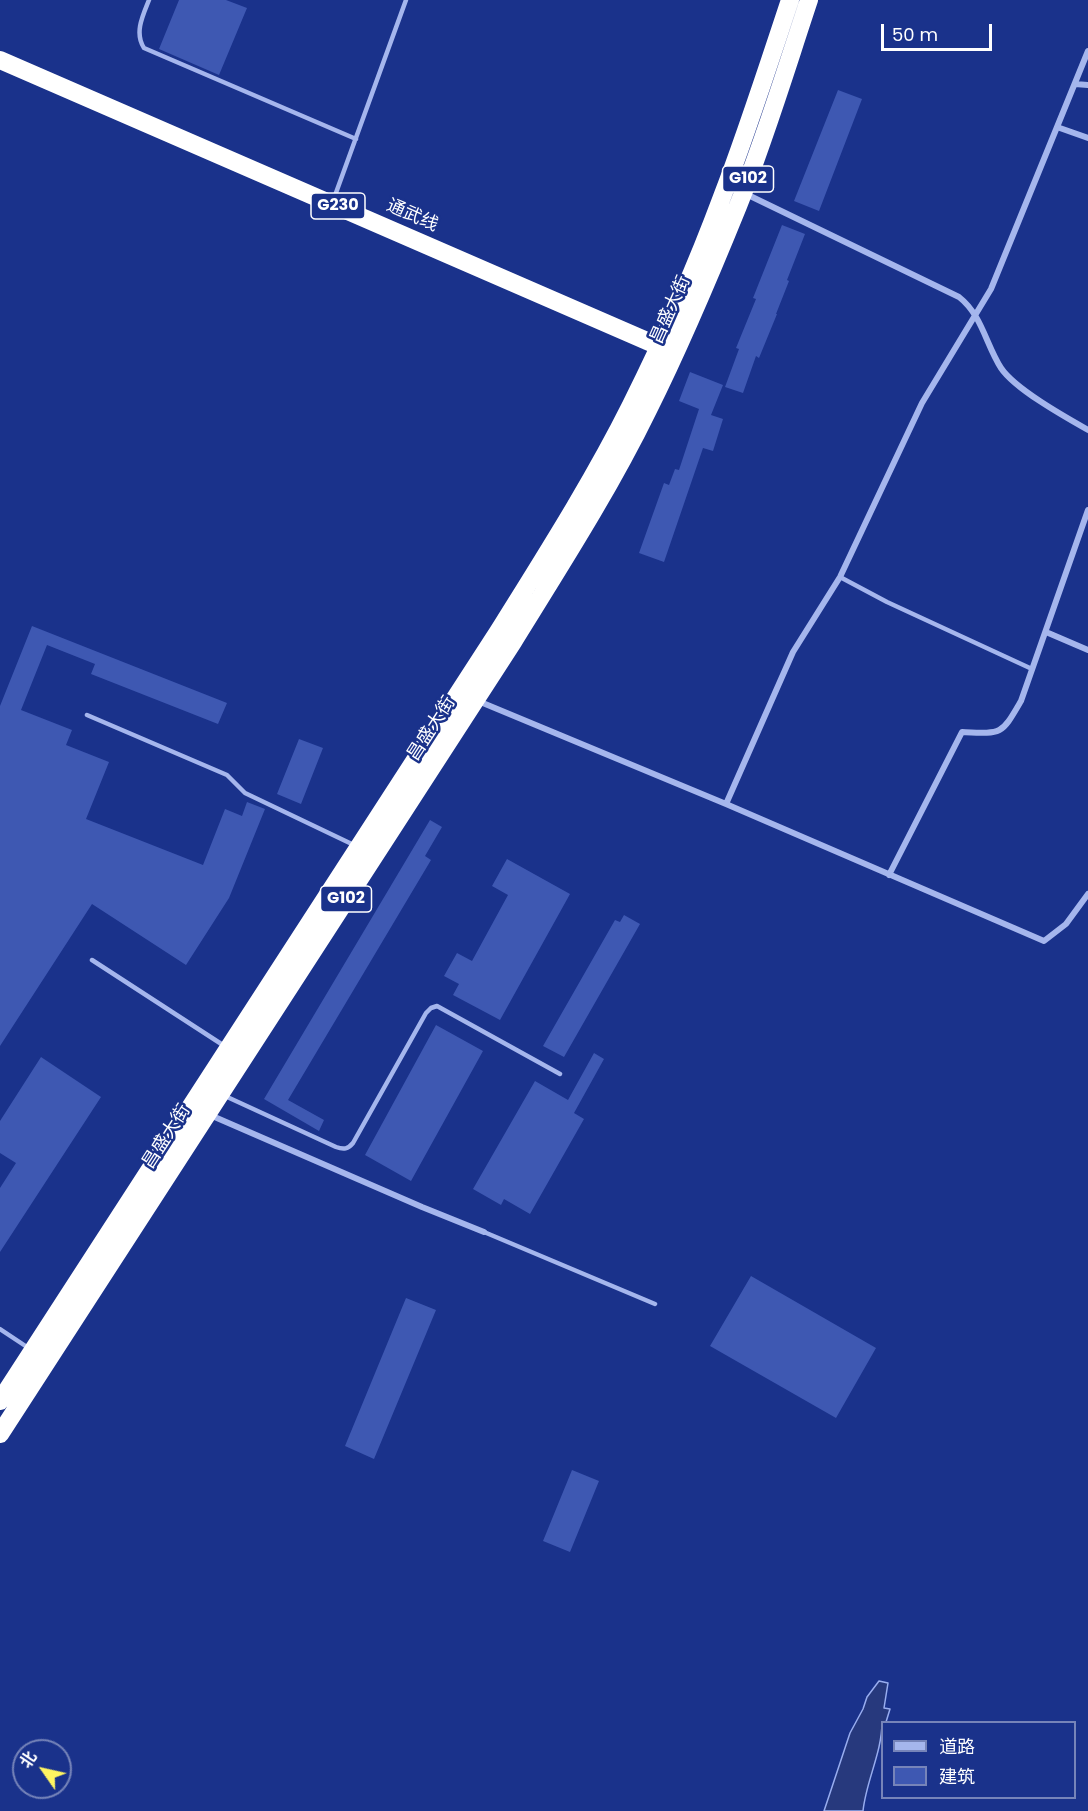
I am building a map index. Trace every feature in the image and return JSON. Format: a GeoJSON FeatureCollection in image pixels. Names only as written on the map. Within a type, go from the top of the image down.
{"type":"FeatureCollection","features":[{"type":"Feature","properties":{"kind":"highway","name":"昌盛大街"},"geometry":{"type":"LineString","coordinates":[[0,1434],[475,700],[575,542],[621,462],[648,411],[667,350],[722,199],[790,0]]}},
{"type":"Feature","properties":{"kind":"highway","name":"昌盛大街"},"geometry":{"type":"LineString","coordinates":[[0,1401],[498,632],[560,533],[667,350],[743,192],[808,0]]}},
{"type":"Feature","properties":{"kind":"highway","name":"通武线"},"geometry":{"type":"LineString","coordinates":[[0,60],[667,350]]}},
{"type":"Feature","properties":{"kind":"street"},"geometry":{"type":"LineString","coordinates":[[726,804],[793,652],[840,577],[922,403],[991,290],[1088,51]]}},
{"type":"Feature","properties":{"kind":"street"},"geometry":{"type":"LineString","coordinates":[[1075,84],[1088,85]]}},
{"type":"Feature","properties":{"kind":"street"},"geometry":{"type":"LineString","coordinates":[[1057,127],[1088,138]]}},
{"type":"Feature","properties":{"kind":"street"},"geometry":{"type":"LineString","coordinates":[[743,192],[951,292],[966,303],[975,315],[997,361],[1008,376],[1032,395],[1088,430]]}},
{"type":"Feature","properties":{"kind":"street"},"geometry":{"type":"LineString","coordinates":[[889,875],[963,732],[991,734],[1000,730],[1007,724],[1021,700],[1088,510]]}},
{"type":"Feature","properties":{"kind":"street"},"geometry":{"type":"LineString","coordinates":[[1046,632],[1088,650]]}},
{"type":"Feature","properties":{"kind":"street"},"geometry":{"type":"LineString","coordinates":[[475,700],[726,804],[1044,941],[1066,924],[1088,894]]}},
{"type":"Feature","properties":{"kind":"street"},"geometry":{"type":"LineString","coordinates":[[207,1114],[484,1232]]}},
{"type":"Feature","properties":{"kind":"lane"},"geometry":{"type":"LineString","coordinates":[[149,0],[140,21],[139,41],[144,48],[356,139]]}},
{"type":"Feature","properties":{"kind":"lane"},"geometry":{"type":"LineString","coordinates":[[332,204],[406,0]]}},
{"type":"Feature","properties":{"kind":"lane"},"geometry":{"type":"LineString","coordinates":[[840,577],[887,602],[1032,669]]}},
{"type":"Feature","properties":{"kind":"lane"},"geometry":{"type":"LineString","coordinates":[[87,715],[227,775],[244,793],[359,847]]}},
{"type":"Feature","properties":{"kind":"lane"},"geometry":{"type":"LineString","coordinates":[[92,960],[228,1049]]}},
{"type":"Feature","properties":{"kind":"lane"},"geometry":{"type":"LineString","coordinates":[[220,1094],[336,1148],[342,1150],[349,1148],[426,1013],[437,1006],[560,1074]]}},
{"type":"Feature","properties":{"kind":"lane"},"geometry":{"type":"LineString","coordinates":[[484,1232],[655,1304]]}},
{"type":"Feature","properties":{"kind":"lane"},"geometry":{"type":"LineString","coordinates":[[0,1329],[33,1351]]}},
{"type":"Feature","properties":{"kind":"water"},"geometry":{"type":"Polygon","coordinates":[[[879,1681],[888,1683],[884,1708],[890,1709],[886,1721],[881,1721],[879,1745],[863,1811],[824,1811],[850,1733],[867,1697],[879,1681]]]}},
{"type":"Feature","properties":{"kind":"building"},"geometry":{"type":"Polygon","coordinates":[[[179,0],[226,0],[247,8],[219,75],[159,49],[179,0]]]}},
{"type":"Feature","properties":{"kind":"building"},"geometry":{"type":"Polygon","coordinates":[[[838,90],[862,99],[819,211],[794,201],[838,90]]]}},
{"type":"Feature","properties":{"kind":"building"},"geometry":{"type":"Polygon","coordinates":[[[782,225],[805,234],[777,314],[759,358],[756,356],[743,393],[725,387],[739,349],[736,348],[756,299],[753,298],[782,225]]]}},
{"type":"Feature","properties":{"kind":"building"},"geometry":{"type":"Polygon","coordinates":[[[690,372],[723,385],[711,415],[723,419],[713,451],[703,448],[664,562],[639,553],[664,483],[669,485],[675,469],[679,470],[699,409],[679,401],[690,372]]]}},
{"type":"Feature","properties":{"kind":"building"},"geometry":{"type":"Polygon","coordinates":[[[32,626],[227,703],[218,724],[91,674],[95,664],[47,645],[21,710],[72,730],[66,745],[109,762],[86,819],[203,865],[225,809],[242,816],[247,802],[265,809],[229,898],[186,965],[92,904],[0,1046],[0,706],[32,626]]]}},
{"type":"Feature","properties":{"kind":"building"},"geometry":{"type":"Polygon","coordinates":[[[299,739],[323,748],[301,804],[277,794],[299,739]]]}},
{"type":"Feature","properties":{"kind":"building"},"geometry":{"type":"Polygon","coordinates":[[[430,820],[442,827],[425,856],[431,860],[288,1100],[324,1120],[319,1131],[264,1099],[430,820]]]}},
{"type":"Feature","properties":{"kind":"building"},"geometry":{"type":"Polygon","coordinates":[[[507,859],[570,894],[500,1020],[453,995],[459,984],[444,976],[457,953],[472,961],[508,895],[492,886],[507,859]]]}},
{"type":"Feature","properties":{"kind":"building"},"geometry":{"type":"Polygon","coordinates":[[[624,915],[640,924],[564,1057],[543,1046],[615,920],[620,922],[624,915]]]}},
{"type":"Feature","properties":{"kind":"building"},"geometry":{"type":"Polygon","coordinates":[[[436,1025],[483,1051],[411,1181],[365,1155],[436,1025]]]}},
{"type":"Feature","properties":{"kind":"building"},"geometry":{"type":"Polygon","coordinates":[[[594,1053],[604,1059],[574,1113],[584,1119],[530,1214],[504,1199],[501,1205],[473,1189],[535,1081],[568,1100],[594,1053]]]}},
{"type":"Feature","properties":{"kind":"building"},"geometry":{"type":"Polygon","coordinates":[[[41,1057],[101,1097],[0,1252],[0,1188],[16,1163],[0,1153],[0,1121],[41,1057]]]}},
{"type":"Feature","properties":{"kind":"building"},"geometry":{"type":"Polygon","coordinates":[[[751,1276],[876,1348],[836,1418],[710,1346],[751,1276]]]}},
{"type":"Feature","properties":{"kind":"building"},"geometry":{"type":"Polygon","coordinates":[[[406,1298],[436,1310],[374,1459],[345,1446],[406,1298]]]}},
{"type":"Feature","properties":{"kind":"building"},"geometry":{"type":"Polygon","coordinates":[[[572,1470],[599,1481],[570,1552],[543,1541],[572,1470]]]}}]}
